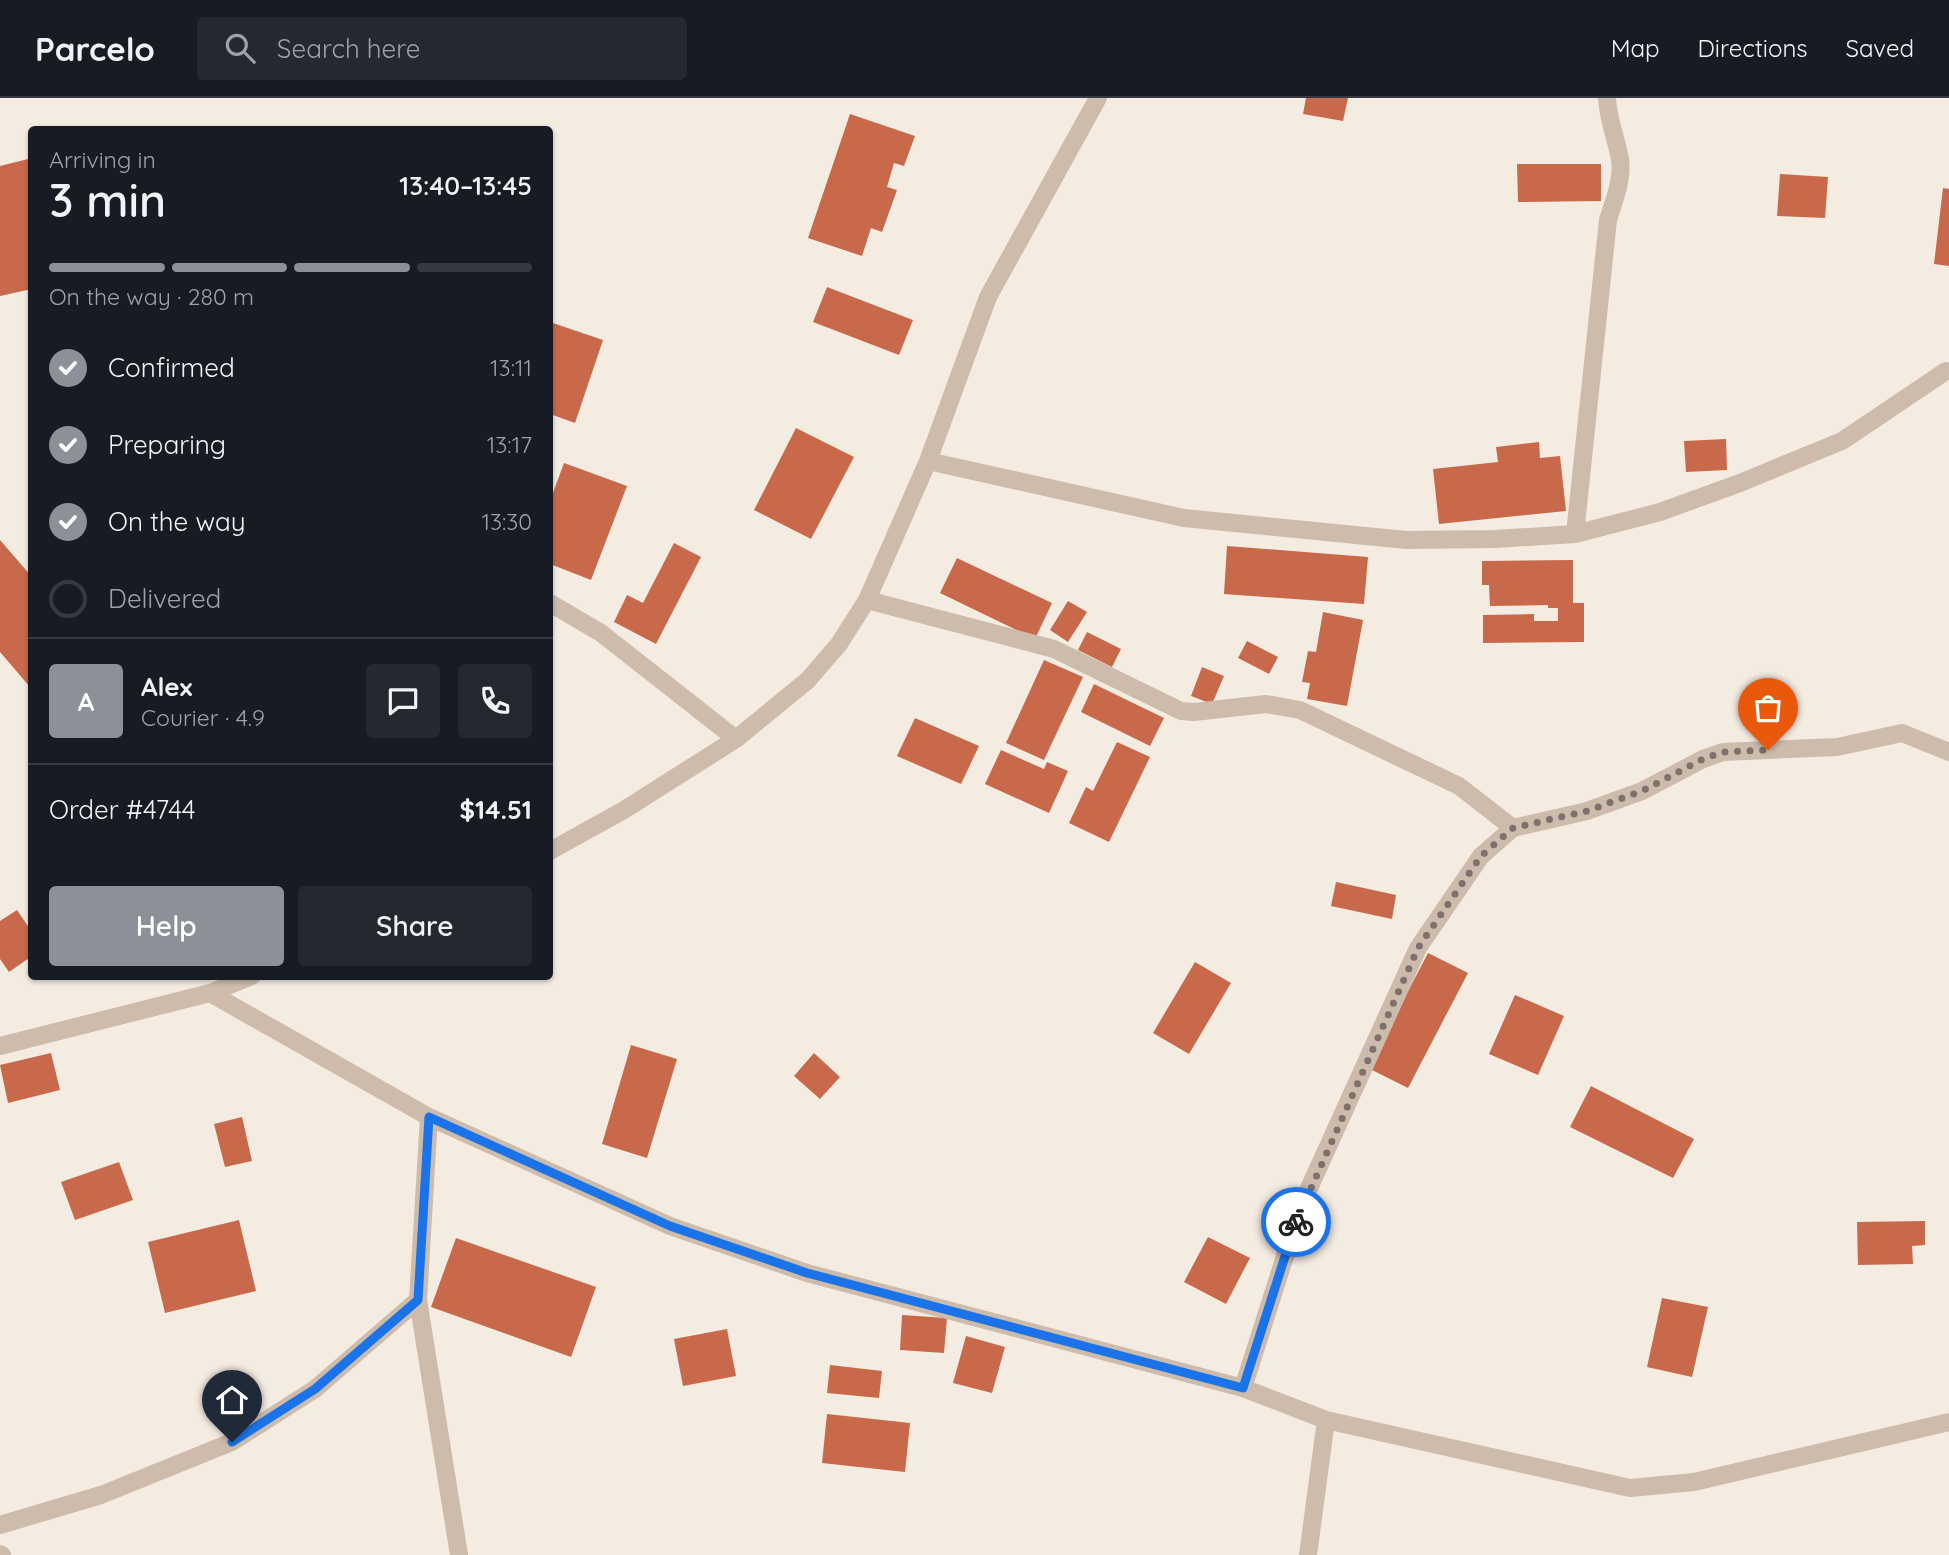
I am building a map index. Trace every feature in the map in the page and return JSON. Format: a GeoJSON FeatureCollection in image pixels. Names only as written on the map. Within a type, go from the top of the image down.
{"type":"FeatureCollection","features":[{"type":"Feature","properties":{"kind":"street"},"geometry":{"type":"LineString","coordinates":[[553,850],[624,810],[736,739],[808,680],[839,644],[867,600],[928,461],[988,296],[1098,98]]}},
{"type":"Feature","properties":{"kind":"street"},"geometry":{"type":"LineString","coordinates":[[1574,534],[1608,220],[1618,185],[1620,161],[1609,119],[1607,98]]}},
{"type":"Feature","properties":{"kind":"street"},"geometry":{"type":"LineString","coordinates":[[928,461],[1184,518],[1406,540],[1495,539],[1574,534],[1660,513],[1842,441],[1946,371]]}},
{"type":"Feature","properties":{"kind":"street"},"geometry":{"type":"LineString","coordinates":[[867,600],[1054,649],[1181,711],[1266,704],[1300,710],[1459,786],[1513,828]]}},
{"type":"Feature","properties":{"kind":"street"},"geometry":{"type":"LineString","coordinates":[[553,605],[601,633],[736,739]]}},
{"type":"Feature","properties":{"kind":"street"},"geometry":{"type":"LineString","coordinates":[[1243,1388],[1301,1206],[1418,948],[1481,856],[1513,828],[1587,811],[1642,791],[1703,759],[1723,752],[1837,747],[1902,733],[1949,752]]}},
{"type":"Feature","properties":{"kind":"street"},"geometry":{"type":"LineString","coordinates":[[0,1046],[210,993],[241,980]]}},
{"type":"Feature","properties":{"kind":"street"},"geometry":{"type":"LineString","coordinates":[[210,993],[429,1117],[670,1226],[807,1273],[1243,1388],[1326,1420],[1630,1488],[1694,1482],[1949,1422]]}},
{"type":"Feature","properties":{"kind":"street"},"geometry":{"type":"LineString","coordinates":[[429,1117],[418,1300],[459,1555]]}},
{"type":"Feature","properties":{"kind":"street"},"geometry":{"type":"LineString","coordinates":[[0,1525],[101,1495],[232,1442],[315,1389],[418,1300]]}},
{"type":"Feature","properties":{"kind":"street"},"geometry":{"type":"LineString","coordinates":[[1308,1555],[1326,1420]]}},
{"type":"Feature","properties":{"kind":"building"},"geometry":{"type":"Polygon","coordinates":[[[1306,98],[1348,98],[1343,121],[1303,114],[1306,98]]]}},
{"type":"Feature","properties":{"kind":"building"},"geometry":{"type":"Polygon","coordinates":[[[850,114],[915,136],[904,166],[894,163],[887,187],[897,190],[882,232],[871,228],[862,256],[808,238],[850,114]]]}},
{"type":"Feature","properties":{"kind":"building"},"geometry":{"type":"Polygon","coordinates":[[[28,159],[28,290],[0,296],[0,166],[28,159]]]}},
{"type":"Feature","properties":{"kind":"building"},"geometry":{"type":"Polygon","coordinates":[[[1517,164],[1601,164],[1601,201],[1518,202],[1517,164]]]}},
{"type":"Feature","properties":{"kind":"building"},"geometry":{"type":"Polygon","coordinates":[[[1780,174],[1828,177],[1825,218],[1777,216],[1780,174]]]}},
{"type":"Feature","properties":{"kind":"building"},"geometry":{"type":"Polygon","coordinates":[[[1943,188],[1949,189],[1949,266],[1934,264],[1943,188]]]}},
{"type":"Feature","properties":{"kind":"building"},"geometry":{"type":"Polygon","coordinates":[[[827,287],[913,320],[899,355],[813,322],[827,287]]]}},
{"type":"Feature","properties":{"kind":"building"},"geometry":{"type":"Polygon","coordinates":[[[553,323],[603,340],[575,423],[553,415],[553,323]]]}},
{"type":"Feature","properties":{"kind":"building"},"geometry":{"type":"Polygon","coordinates":[[[796,428],[854,457],[811,539],[754,510],[796,428]]]}},
{"type":"Feature","properties":{"kind":"building"},"geometry":{"type":"Polygon","coordinates":[[[1726,439],[1727,470],[1686,472],[1684,441],[1726,439]]]}},
{"type":"Feature","properties":{"kind":"building"},"geometry":{"type":"Polygon","coordinates":[[[1539,442],[1540,458],[1560,456],[1566,511],[1439,524],[1433,469],[1498,462],[1496,447],[1539,442]]]}},
{"type":"Feature","properties":{"kind":"building"},"geometry":{"type":"Polygon","coordinates":[[[564,463],[627,486],[591,580],[553,565],[553,493],[564,463]]]}},
{"type":"Feature","properties":{"kind":"building"},"geometry":{"type":"Polygon","coordinates":[[[0,540],[28,572],[28,685],[0,652],[0,540]]]}},
{"type":"Feature","properties":{"kind":"building"},"geometry":{"type":"Polygon","coordinates":[[[674,543],[701,557],[656,644],[614,622],[627,595],[643,603],[674,543]]]}},
{"type":"Feature","properties":{"kind":"building"},"geometry":{"type":"Polygon","coordinates":[[[1227,546],[1368,557],[1364,604],[1224,594],[1227,546]]]}},
{"type":"Feature","properties":{"kind":"building"},"geometry":{"type":"Polygon","coordinates":[[[957,558],[1052,603],[1035,639],[940,593],[957,558]]]}},
{"type":"Feature","properties":{"kind":"building"},"geometry":{"type":"Polygon","coordinates":[[[1573,560],[1573,603],[1584,603],[1584,642],[1483,643],[1483,615],[1534,614],[1534,621],[1558,621],[1558,608],[1548,608],[1548,605],[1490,606],[1489,585],[1482,585],[1482,561],[1573,560]]]}},
{"type":"Feature","properties":{"kind":"building"},"geometry":{"type":"Polygon","coordinates":[[[1068,601],[1087,612],[1068,642],[1050,630],[1068,601]]]}},
{"type":"Feature","properties":{"kind":"building"},"geometry":{"type":"Polygon","coordinates":[[[1323,612],[1363,620],[1347,706],[1307,699],[1310,683],[1302,682],[1308,651],[1316,652],[1323,612]]]}},
{"type":"Feature","properties":{"kind":"building"},"geometry":{"type":"Polygon","coordinates":[[[1087,632],[1121,649],[1112,667],[1078,650],[1087,632]]]}},
{"type":"Feature","properties":{"kind":"building"},"geometry":{"type":"Polygon","coordinates":[[[1247,641],[1278,657],[1269,674],[1238,658],[1247,641]]]}},
{"type":"Feature","properties":{"kind":"building"},"geometry":{"type":"Polygon","coordinates":[[[1044,660],[1083,677],[1044,760],[1006,743],[1044,660]]]}},
{"type":"Feature","properties":{"kind":"building"},"geometry":{"type":"Polygon","coordinates":[[[1202,667],[1224,676],[1212,704],[1191,696],[1202,667]]]}},
{"type":"Feature","properties":{"kind":"building"},"geometry":{"type":"Polygon","coordinates":[[[1094,684],[1164,718],[1150,746],[1081,712],[1094,684]]]}},
{"type":"Feature","properties":{"kind":"building"},"geometry":{"type":"Polygon","coordinates":[[[915,718],[979,746],[961,784],[897,756],[915,718]]]}},
{"type":"Feature","properties":{"kind":"building"},"geometry":{"type":"Polygon","coordinates":[[[1117,742],[1150,757],[1109,842],[1069,823],[1086,787],[1093,791],[1117,742]]]}},
{"type":"Feature","properties":{"kind":"building"},"geometry":{"type":"Polygon","coordinates":[[[1001,750],[1044,769],[1047,762],[1068,771],[1049,813],[985,784],[1001,750]]]}},
{"type":"Feature","properties":{"kind":"building"},"geometry":{"type":"Polygon","coordinates":[[[1336,882],[1396,895],[1392,919],[1331,906],[1336,882]]]}},
{"type":"Feature","properties":{"kind":"building"},"geometry":{"type":"Polygon","coordinates":[[[17,910],[28,926],[28,959],[9,972],[0,959],[0,921],[17,910]]]}},
{"type":"Feature","properties":{"kind":"building"},"geometry":{"type":"Polygon","coordinates":[[[1428,953],[1468,973],[1408,1088],[1368,1068],[1428,953]]]}},
{"type":"Feature","properties":{"kind":"building"},"geometry":{"type":"Polygon","coordinates":[[[1195,962],[1231,983],[1189,1054],[1153,1033],[1195,962]]]}},
{"type":"Feature","properties":{"kind":"building"},"geometry":{"type":"Polygon","coordinates":[[[1515,995],[1564,1016],[1538,1075],[1489,1054],[1515,995]]]}},
{"type":"Feature","properties":{"kind":"building"},"geometry":{"type":"Polygon","coordinates":[[[631,1045],[677,1059],[647,1158],[602,1144],[631,1045]]]}},
{"type":"Feature","properties":{"kind":"building"},"geometry":{"type":"Polygon","coordinates":[[[51,1053],[60,1090],[8,1103],[0,1065],[51,1053]]]}},
{"type":"Feature","properties":{"kind":"building"},"geometry":{"type":"Polygon","coordinates":[[[814,1053],[840,1077],[820,1099],[794,1076],[814,1053]]]}},
{"type":"Feature","properties":{"kind":"building"},"geometry":{"type":"Polygon","coordinates":[[[1591,1086],[1694,1139],[1673,1178],[1570,1127],[1591,1086]]]}},
{"type":"Feature","properties":{"kind":"building"},"geometry":{"type":"Polygon","coordinates":[[[242,1117],[252,1161],[225,1167],[214,1124],[242,1117]]]}},
{"type":"Feature","properties":{"kind":"building"},"geometry":{"type":"Polygon","coordinates":[[[119,1162],[133,1200],[75,1220],[61,1182],[119,1162]]]}},
{"type":"Feature","properties":{"kind":"building"},"geometry":{"type":"Polygon","coordinates":[[[239,1220],[256,1291],[165,1313],[148,1242],[239,1220]]]}},
{"type":"Feature","properties":{"kind":"building"},"geometry":{"type":"Polygon","coordinates":[[[1925,1221],[1925,1245],[1912,1246],[1913,1264],[1858,1265],[1857,1222],[1925,1221]]]}},
{"type":"Feature","properties":{"kind":"building"},"geometry":{"type":"Polygon","coordinates":[[[1208,1237],[1250,1258],[1226,1304],[1184,1282],[1208,1237]]]}},
{"type":"Feature","properties":{"kind":"building"},"geometry":{"type":"Polygon","coordinates":[[[456,1238],[596,1287],[571,1357],[431,1307],[456,1238]]]}},
{"type":"Feature","properties":{"kind":"building"},"geometry":{"type":"Polygon","coordinates":[[[1662,1298],[1708,1307],[1692,1377],[1647,1367],[1662,1298]]]}},
{"type":"Feature","properties":{"kind":"building"},"geometry":{"type":"Polygon","coordinates":[[[902,1315],[947,1318],[944,1353],[900,1350],[902,1315]]]}},
{"type":"Feature","properties":{"kind":"building"},"geometry":{"type":"Polygon","coordinates":[[[727,1329],[736,1376],[683,1386],[674,1339],[727,1329]]]}},
{"type":"Feature","properties":{"kind":"building"},"geometry":{"type":"Polygon","coordinates":[[[966,1336],[1005,1347],[992,1393],[953,1383],[966,1336]]]}},
{"type":"Feature","properties":{"kind":"building"},"geometry":{"type":"Polygon","coordinates":[[[830,1365],[882,1371],[879,1398],[827,1393],[830,1365]]]}},
{"type":"Feature","properties":{"kind":"building"},"geometry":{"type":"Polygon","coordinates":[[[827,1414],[910,1423],[905,1472],[822,1463],[827,1414]]]}},
{"type":"Feature","properties":{"kind":"way so far"},"geometry":{"type":"LineString","coordinates":[[1296,1222],[1418,948],[1481,856],[1513,828],[1587,811],[1642,791],[1703,759],[1723,752],[1768,750]]}},
{"type":"Feature","properties":{"kind":"route"},"geometry":{"type":"LineString","coordinates":[[232,1442],[315,1389],[368,1346],[418,1300],[429,1117],[670,1226],[807,1273],[1243,1388],[1296,1222]]}}]}
